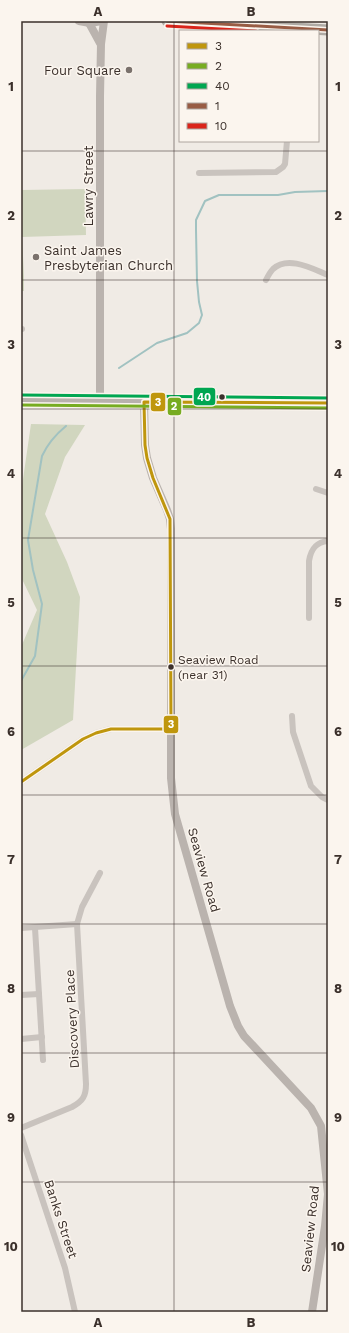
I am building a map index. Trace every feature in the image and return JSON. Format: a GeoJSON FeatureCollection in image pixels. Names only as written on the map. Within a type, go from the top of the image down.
{"type":"FeatureCollection","features":[{"type":"Feature","properties":{"kind":"highway"},"geometry":{"type":"LineString","coordinates":[[167,21],[328,30]]}},
{"type":"Feature","properties":{"kind":"main road"},"geometry":{"type":"LineString","coordinates":[[21,400],[328,403]]}},
{"type":"Feature","properties":{"kind":"street"},"geometry":{"type":"LineString","coordinates":[[79,21],[103,21]]}},
{"type":"Feature","properties":{"kind":"street","name":"Lawry Street"},"geometry":{"type":"LineString","coordinates":[[100,400],[101,44],[103,21]]}},
{"type":"Feature","properties":{"kind":"street","name":"Lawry Street"},"geometry":{"type":"LineString","coordinates":[[89,22],[101,44]]}},
{"type":"Feature","properties":{"kind":"street"},"geometry":{"type":"LineString","coordinates":[[199,173],[276,172],[285,164],[287,142]]}},
{"type":"Feature","properties":{"kind":"street"},"geometry":{"type":"LineString","coordinates":[[266,280],[274,268],[284,264],[297,263],[328,275]]}},
{"type":"Feature","properties":{"kind":"street","name":"Seaview Road"},"geometry":{"type":"LineString","coordinates":[[144,402],[145,445],[147,458],[153,478],[167,510],[170,524],[171,778],[175,814],[233,1016],[244,1036],[311,1108],[321,1126],[328,1194],[325,1226],[312,1312]]}},
{"type":"Feature","properties":{"kind":"street"},"geometry":{"type":"LineString","coordinates":[[316,489],[328,493]]}},
{"type":"Feature","properties":{"kind":"street"},"geometry":{"type":"LineString","coordinates":[[309,618],[310,554],[313,548],[318,544],[328,541]]}},
{"type":"Feature","properties":{"kind":"street"},"geometry":{"type":"LineString","coordinates":[[292,716],[293,732],[311,786],[322,797],[328,800]]}},
{"type":"Feature","properties":{"kind":"street"},"geometry":{"type":"LineString","coordinates":[[21,782],[83,739],[96,733],[111,729],[171,729]]}},
{"type":"Feature","properties":{"kind":"street","name":"Discovery Place"},"geometry":{"type":"LineString","coordinates":[[21,1128],[72,1107],[80,1102],[84,1097],[86,1084],[77,924],[82,907],[100,873]]}},
{"type":"Feature","properties":{"kind":"street"},"geometry":{"type":"LineString","coordinates":[[21,928],[77,924]]}},
{"type":"Feature","properties":{"kind":"street"},"geometry":{"type":"LineString","coordinates":[[35,928],[43,1060]]}},
{"type":"Feature","properties":{"kind":"street"},"geometry":{"type":"LineString","coordinates":[[21,995],[39,994]]}},
{"type":"Feature","properties":{"kind":"street"},"geometry":{"type":"LineString","coordinates":[[21,1039],[42,1037]]}},
{"type":"Feature","properties":{"kind":"street","name":"Banks Street"},"geometry":{"type":"LineString","coordinates":[[21,1135],[65,1268],[75,1312]]}},
{"type":"Feature","properties":{"kind":"green space"},"geometry":{"type":"Polygon","coordinates":[[[85,189],[86,235],[22,237],[24,291],[21,291],[21,190],[85,189]]]}},
{"type":"Feature","properties":{"kind":"green space"},"geometry":{"type":"Polygon","coordinates":[[[31,424],[85,425],[65,457],[45,514],[67,562],[80,597],[73,720],[21,750],[21,647],[37,610],[21,577],[21,493],[31,424]]]}},
{"type":"Feature","properties":{"kind":"waterway"},"geometry":{"type":"LineString","coordinates":[[119,368],[157,343],[187,333],[199,323],[202,315],[197,281],[196,220],[205,201],[219,195],[278,195],[295,192],[328,191]]}},
{"type":"Feature","properties":{"kind":"waterway"},"geometry":{"type":"LineString","coordinates":[[21,681],[35,656],[42,604],[33,570],[28,540],[42,456],[52,440],[66,426]]}},
{"type":"Feature","properties":{"kind":"transit line","name":"1"},"geometry":{"type":"LineString","coordinates":[[167,21],[328,30]]}},
{"type":"Feature","properties":{"kind":"transit line","name":"10"},"geometry":{"type":"LineString","coordinates":[[167,26],[238,30]]}},
{"type":"Feature","properties":{"kind":"transit line","name":"40"},"geometry":{"type":"LineString","coordinates":[[21,395],[328,398]]}},
{"type":"Feature","properties":{"kind":"transit line","name":"3"},"geometry":{"type":"LineString","coordinates":[[21,782],[83,739],[96,733],[111,729],[171,729],[170,519],[153,478],[147,458],[145,445],[144,402],[328,403]]}},
{"type":"Feature","properties":{"kind":"transit line","name":"2"},"geometry":{"type":"LineString","coordinates":[[21,405],[328,408]]}},
{"type":"Feature","properties":{"kind":"place","name":"Four Square"},"geometry":{"type":"Point","coordinates":[129,70]}},
{"type":"Feature","properties":{"kind":"place","name":"Saint James Presbyterian Church"},"geometry":{"type":"Point","coordinates":[36,257]}},
{"type":"Feature","properties":{"kind":"place","name":"Seaview Road (near 31)"},"geometry":{"type":"Point","coordinates":[171,667]}}]}
